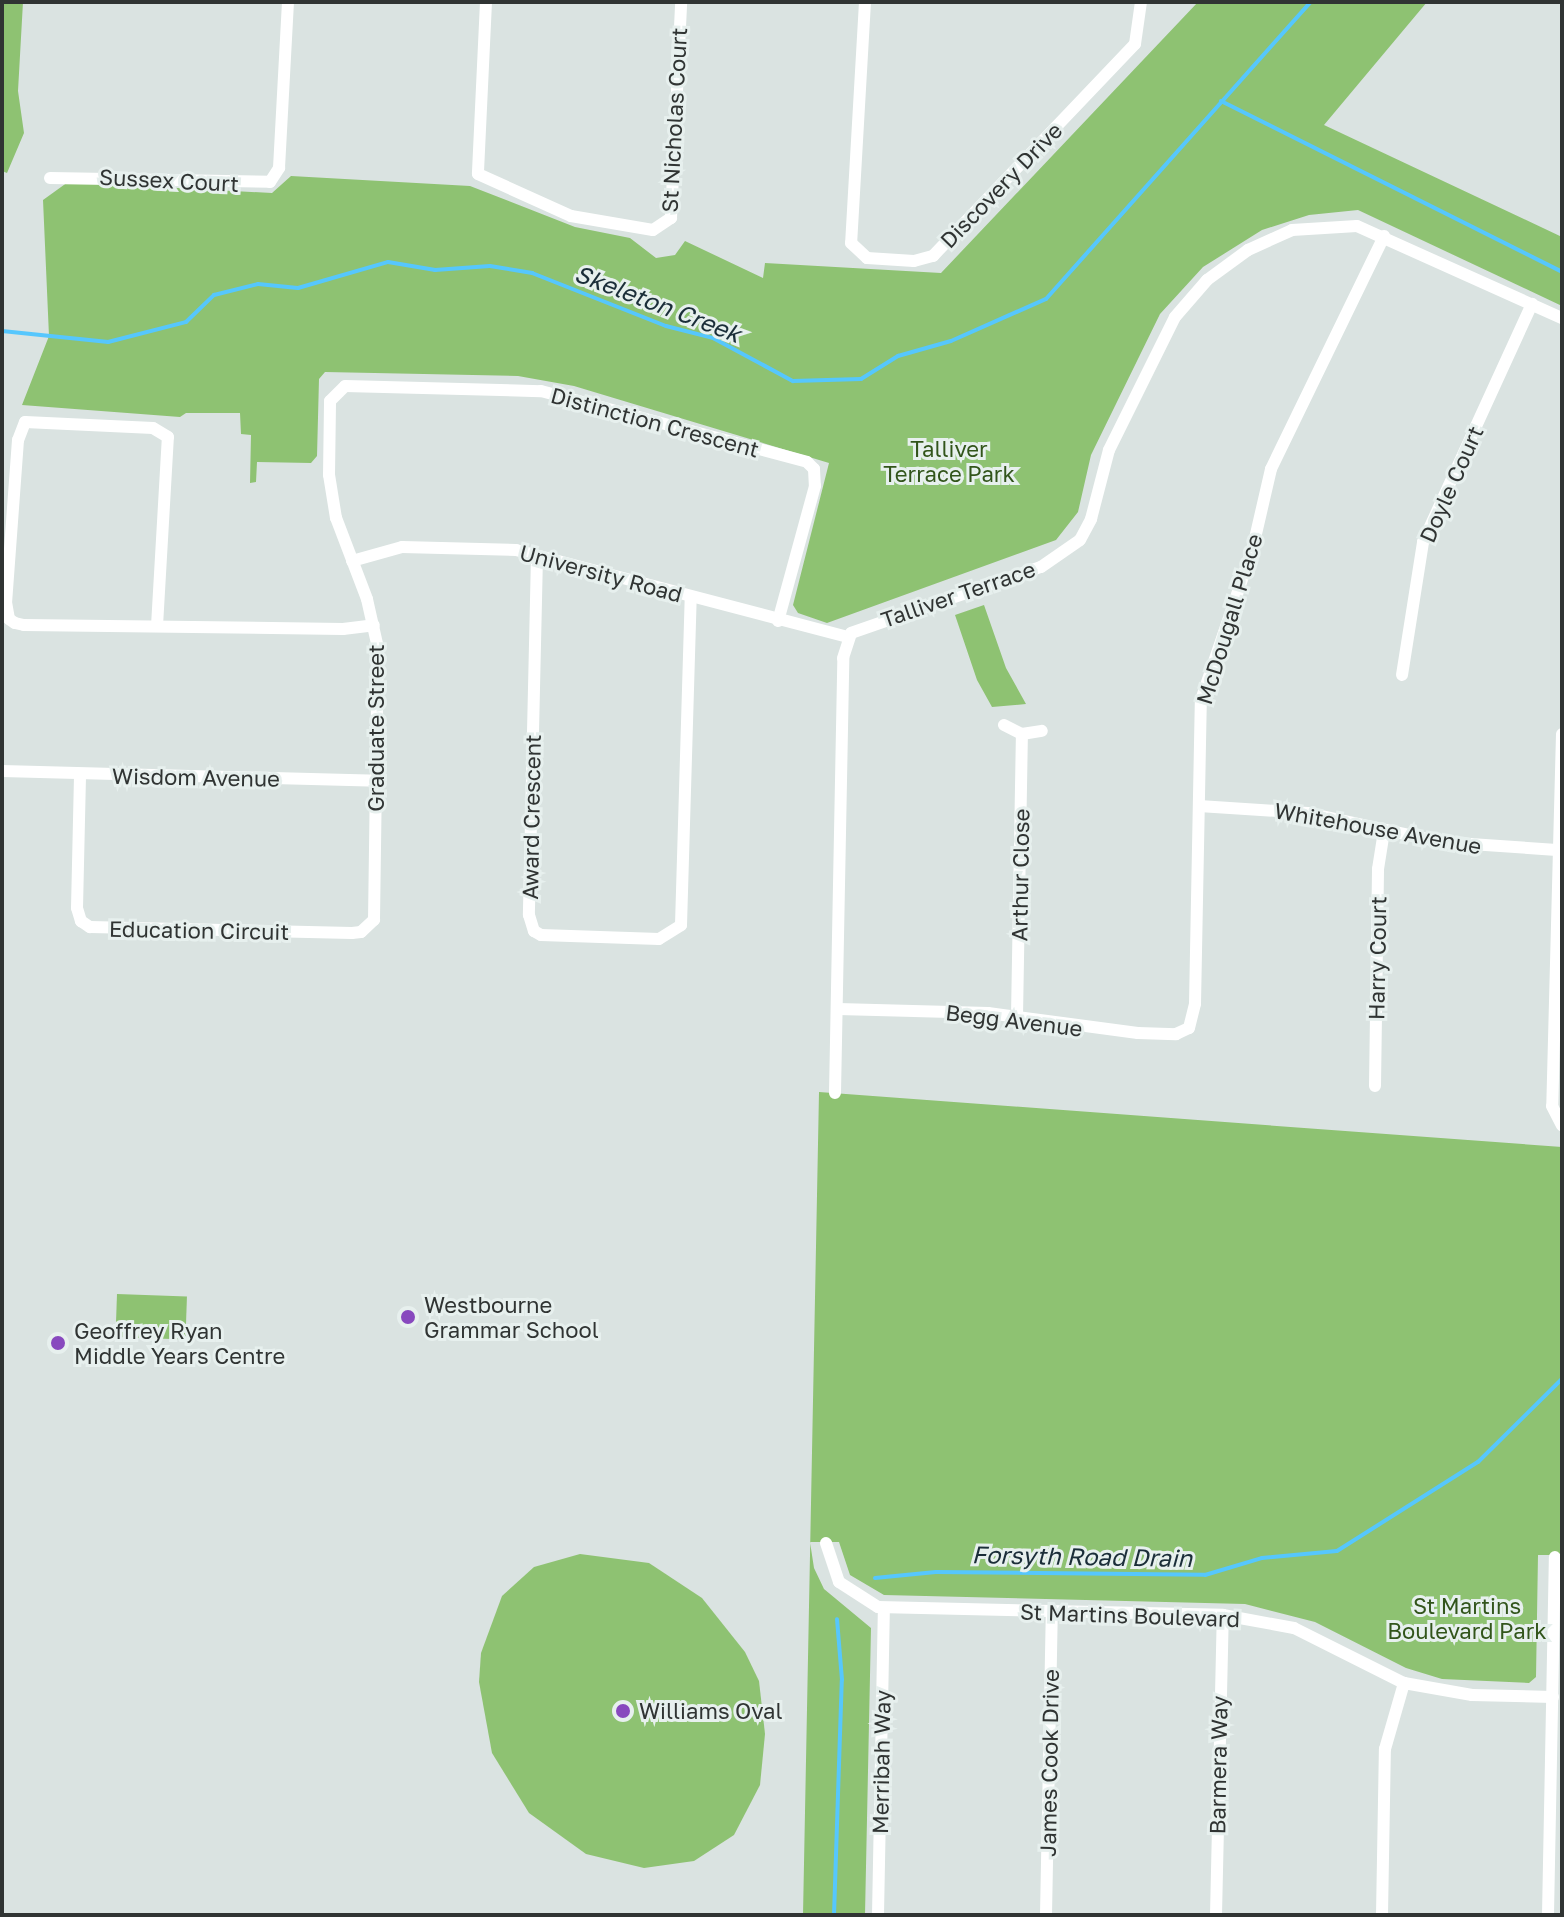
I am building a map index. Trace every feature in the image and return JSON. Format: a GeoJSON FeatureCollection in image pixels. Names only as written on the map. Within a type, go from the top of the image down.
{"type":"FeatureCollection","features":[{"type":"Feature","properties":{"kind":"street","name":"Sussex Court"},"geometry":{"type":"LineString","coordinates":[[50,178],[259,185],[273,180],[279,168],[288,2]]}},
{"type":"Feature","properties":{"kind":"street","name":"St Nicholas Court"},"geometry":{"type":"LineString","coordinates":[[486,2],[476,170],[482,178],[571,216],[664,228],[671,218],[681,2]]}},
{"type":"Feature","properties":{"kind":"street","name":"Discovery Drive"},"geometry":{"type":"LineString","coordinates":[[865,2],[851,243],[867,258],[919,261],[940,249],[1136,42],[1141,2]]}},
{"type":"Feature","properties":{"kind":"street","name":"Talliver Terrace"},"geometry":{"type":"LineString","coordinates":[[848,637],[870,624],[1041,567],[1080,540],[1091,519],[1109,450],[1175,317],[1207,280],[1248,250],[1292,230],[1336,224],[1384,236],[1562,318]]}},
{"type":"Feature","properties":{"kind":"street","name":"McDougall Place"},"geometry":{"type":"LineString","coordinates":[[1189,1028],[1195,1004],[1201,700],[1253,547],[1271,469],[1384,236]]}},
{"type":"Feature","properties":{"kind":"street","name":"Doyle Court"},"geometry":{"type":"LineString","coordinates":[[1402,675],[1423,542],[1532,304]]}},
{"type":"Feature","properties":{"kind":"street","name":"Distinction Crescent"},"geometry":{"type":"LineString","coordinates":[[335,392],[353,386],[541,391],[807,462],[816,474],[815,486],[778,621]]}},
{"type":"Feature","properties":{"kind":"street","name":"Graduate Street"},"geometry":{"type":"LineString","coordinates":[[335,392],[330,408],[330,489],[374,625],[380,671],[375,909],[369,927]]}},
{"type":"Feature","properties":{"kind":"street"},"geometry":{"type":"LineString","coordinates":[[157,626],[168,437],[153,428],[25,422],[18,440],[9,619],[24,625],[343,629],[374,625]]}},
{"type":"Feature","properties":{"kind":"street","name":"University Road"},"geometry":{"type":"LineString","coordinates":[[352,561],[402,547],[506,549],[848,637]]}},
{"type":"Feature","properties":{"kind":"street","name":"Award Crescent"},"geometry":{"type":"LineString","coordinates":[[537,556],[529,915],[534,931],[541,935],[659,939],[681,925],[691,597]]}},
{"type":"Feature","properties":{"kind":"street"},"geometry":{"type":"LineString","coordinates":[[835,1093],[843,658],[848,637]]}},
{"type":"Feature","properties":{"kind":"street"},"geometry":{"type":"LineString","coordinates":[[1004,725],[1022,734],[1042,731]]}},
{"type":"Feature","properties":{"kind":"street","name":"Arthur Close"},"geometry":{"type":"LineString","coordinates":[[1017,1016],[1022,734]]}},
{"type":"Feature","properties":{"kind":"street"},"geometry":{"type":"LineString","coordinates":[[1559,1124],[1552,1106],[1562,734]]}},
{"type":"Feature","properties":{"kind":"street","name":"Wisdom Avenue"},"geometry":{"type":"LineString","coordinates":[[6,774],[378,781]]}},
{"type":"Feature","properties":{"kind":"street","name":"Education Circuit"},"geometry":{"type":"LineString","coordinates":[[80,776],[77,908],[81,921],[90,927],[352,933],[369,927]]}},
{"type":"Feature","properties":{"kind":"street","name":"Whitehouse Avenue"},"geometry":{"type":"LineString","coordinates":[[1199,806],[1308,813],[1452,844],[1557,850]]}},
{"type":"Feature","properties":{"kind":"street","name":"Harry Court"},"geometry":{"type":"LineString","coordinates":[[1375,1086],[1378,869],[1384,830]]}},
{"type":"Feature","properties":{"kind":"street","name":"Begg Avenue"},"geometry":{"type":"LineString","coordinates":[[838,1009],[1017,1016],[1123,1032],[1170,1034],[1189,1028]]}},
{"type":"Feature","properties":{"kind":"street","name":"St Martins Boulevard"},"geometry":{"type":"LineString","coordinates":[[826,1543],[839,1582],[853,1596],[884,1609],[1223,1615],[1294,1628],[1404,1683],[1472,1695],[1553,1697]]}},
{"type":"Feature","properties":{"kind":"street"},"geometry":{"type":"LineString","coordinates":[[1548,1915],[1555,1889],[1553,1697],[1558,1638],[1555,1557]]}},
{"type":"Feature","properties":{"kind":"street","name":"Merribah Way"},"geometry":{"type":"LineString","coordinates":[[878,1915],[884,1609]]}},
{"type":"Feature","properties":{"kind":"street","name":"James Cook Drive"},"geometry":{"type":"LineString","coordinates":[[1046,1915],[1052,1611]]}},
{"type":"Feature","properties":{"kind":"street","name":"Barmera Way"},"geometry":{"type":"LineString","coordinates":[[1216,1915],[1223,1615]]}},
{"type":"Feature","properties":{"kind":"street"},"geometry":{"type":"LineString","coordinates":[[1382,1915],[1385,1749],[1404,1683]]}},
{"type":"Feature","properties":{"kind":"green space"},"geometry":{"type":"Polygon","coordinates":[[[2,2],[23,2],[18,91],[24,133],[7,173],[2,171],[2,2]]]}},
{"type":"Feature","properties":{"kind":"green space","name":"Talliver Terrace Park"},"geometry":{"type":"Polygon","coordinates":[[[1198,2],[1427,2],[1324,125],[1562,237],[1562,306],[1358,210],[1309,215],[1262,230],[1203,267],[1160,314],[1091,455],[1078,512],[1056,540],[827,623],[798,613],[793,605],[829,463],[574,386],[518,376],[325,372],[319,379],[317,456],[311,463],[257,462],[256,482],[250,483],[251,435],[241,434],[240,413],[186,413],[180,417],[22,405],[49,336],[43,200],[68,182],[272,193],[291,176],[470,186],[575,227],[630,238],[656,258],[675,255],[685,241],[763,278],[765,263],[941,273],[1198,2]]]}},
{"type":"Feature","properties":{"kind":"green space"},"geometry":{"type":"Polygon","coordinates":[[[984,605],[1006,668],[1026,704],[992,707],[977,680],[955,615],[984,605]]]}},
{"type":"Feature","properties":{"kind":"green space","name":"St Martins Boulevard Park"},"geometry":{"type":"Polygon","coordinates":[[[819,1092],[1562,1147],[1562,1555],[1538,1555],[1536,1677],[1529,1683],[1442,1679],[1406,1668],[1315,1622],[1245,1604],[884,1595],[850,1575],[839,1542],[810,1542],[819,1092]]]}},
{"type":"Feature","properties":{"kind":"green space"},"geometry":{"type":"Polygon","coordinates":[[[117,1294],[187,1296],[185,1339],[115,1337],[117,1294]]]}},
{"type":"Feature","properties":{"kind":"green space"},"geometry":{"type":"Polygon","coordinates":[[[810,1543],[814,1568],[824,1589],[871,1628],[865,1915],[803,1915],[810,1543]]]}},
{"type":"Feature","properties":{"kind":"green space","name":"Williams Oval"},"geometry":{"type":"Polygon","coordinates":[[[580,1554],[649,1563],[702,1598],[745,1652],[759,1681],[765,1734],[760,1785],[734,1835],[694,1861],[644,1868],[586,1854],[529,1813],[492,1753],[479,1682],[481,1653],[502,1596],[534,1567],[580,1554]]]}},
{"type":"Feature","properties":{"kind":"waterway","name":"Skeleton Creek"},"geometry":{"type":"LineString","coordinates":[[2,331],[108,342],[186,322],[214,295],[258,284],[298,288],[388,262],[435,270],[490,266],[532,273],[666,326],[713,338],[793,381],[861,379],[898,356],[951,341],[1046,299],[1311,2]]}},
{"type":"Feature","properties":{"kind":"waterway"},"geometry":{"type":"LineString","coordinates":[[1221,101],[1562,272]]}},
{"type":"Feature","properties":{"kind":"waterway","name":"Forsyth Road Drain"},"geometry":{"type":"LineString","coordinates":[[875,1578],[936,1572],[1205,1575],[1262,1558],[1337,1551],[1478,1462],[1562,1379]]}},
{"type":"Feature","properties":{"kind":"waterway","name":"Forsyth Road Drain"},"geometry":{"type":"LineString","coordinates":[[834,1915],[842,1680],[837,1619]]}},
{"type":"Feature","properties":{"kind":"place","name":"Westbourne Grammar School"},"geometry":{"type":"Point","coordinates":[408,1317]}},
{"type":"Feature","properties":{"kind":"place","name":"Geoffrey Ryan Middle Years Centre"},"geometry":{"type":"Point","coordinates":[58,1343]}},
{"type":"Feature","properties":{"kind":"place","name":"Williams Oval"},"geometry":{"type":"Point","coordinates":[623,1711]}}]}
